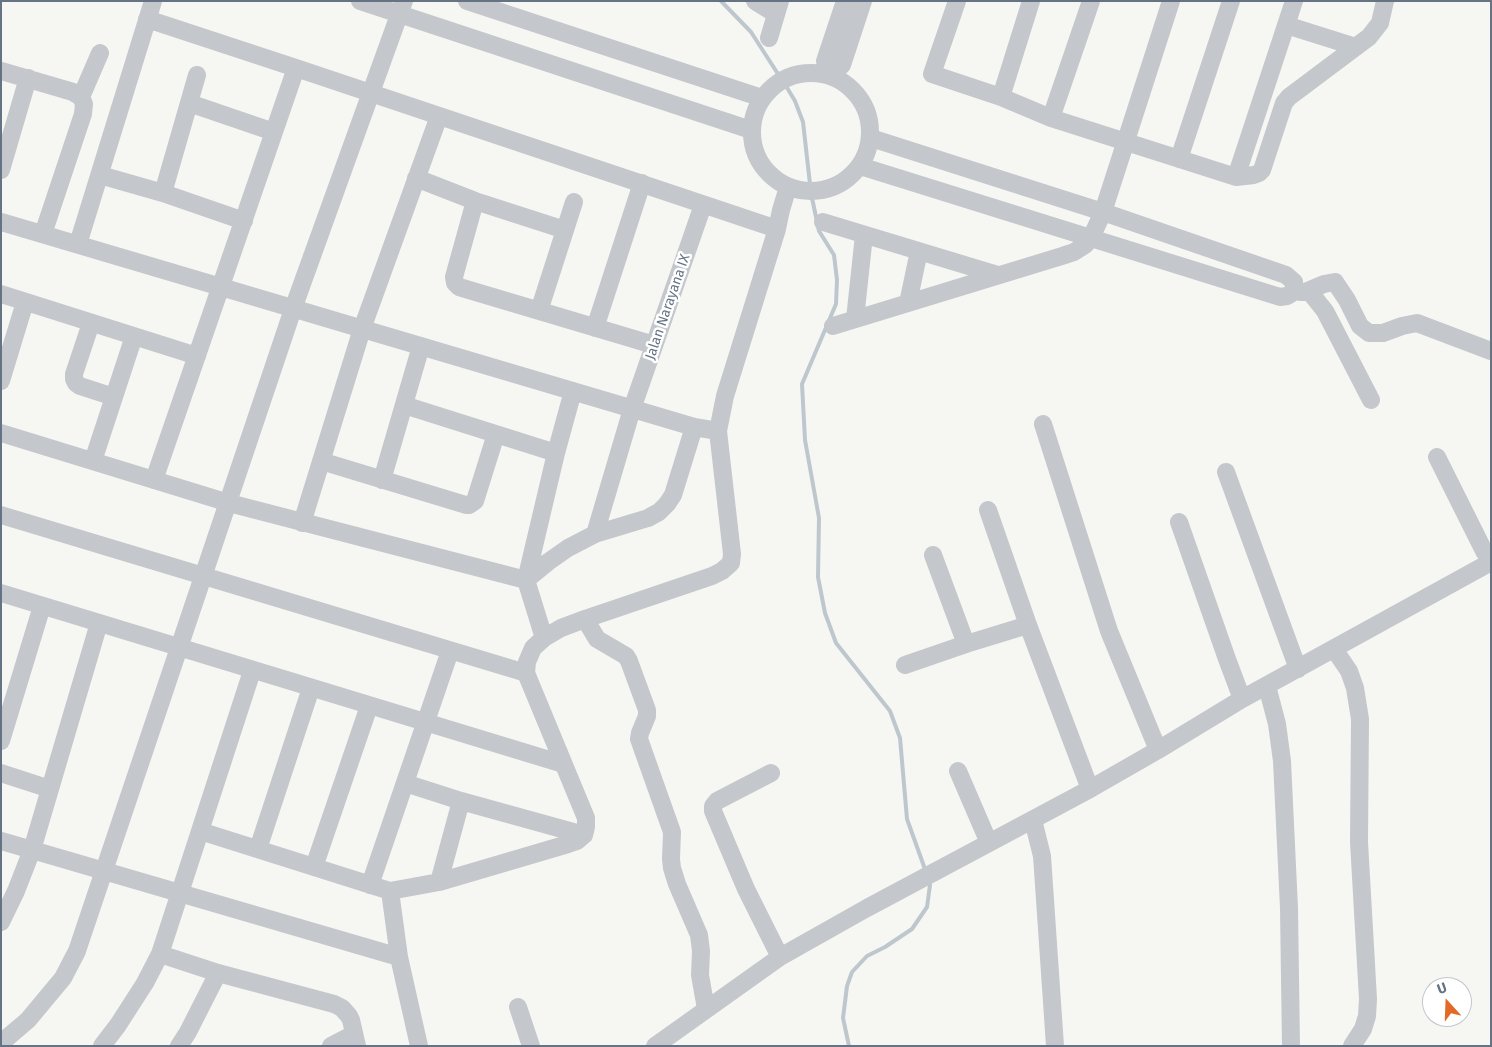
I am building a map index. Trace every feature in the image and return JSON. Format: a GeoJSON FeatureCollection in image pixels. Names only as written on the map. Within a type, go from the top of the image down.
{"type":"FeatureCollection","features":[{"type":"Feature","properties":{"kind":"street"},"geometry":{"type":"LineString","coordinates":[[78,244],[153,1]]}},
{"type":"Feature","properties":{"kind":"street"},"geometry":{"type":"LineString","coordinates":[[360,1],[402,8],[751,130]]}},
{"type":"Feature","properties":{"kind":"street"},"geometry":{"type":"LineString","coordinates":[[467,1],[762,98]]}},
{"type":"Feature","properties":{"kind":"street"},"geometry":{"type":"LineString","coordinates":[[755,1],[778,8],[769,38]]}},
{"type":"Feature","properties":{"kind":"street"},"geometry":{"type":"LineString","coordinates":[[845,1],[825,61],[828,65],[838,68],[842,66],[863,1]]}},
{"type":"Feature","properties":{"kind":"street"},"geometry":{"type":"LineString","coordinates":[[957,1],[932,74],[1001,97],[1051,118],[1236,177],[1254,176],[1262,170],[1281,110],[1289,97],[1369,37],[1380,23],[1385,1]]}},
{"type":"Feature","properties":{"kind":"street"},"geometry":{"type":"LineString","coordinates":[[1001,97],[1031,1]]}},
{"type":"Feature","properties":{"kind":"street"},"geometry":{"type":"LineString","coordinates":[[1051,118],[1091,1]]}},
{"type":"Feature","properties":{"kind":"street"},"geometry":{"type":"LineString","coordinates":[[833,326],[1074,252],[1085,245],[1091,238],[1103,212],[1171,1]]}},
{"type":"Feature","properties":{"kind":"street"},"geometry":{"type":"LineString","coordinates":[[1179,158],[1231,1]]}},
{"type":"Feature","properties":{"kind":"street"},"geometry":{"type":"LineString","coordinates":[[1236,177],[1294,1]]}},
{"type":"Feature","properties":{"kind":"street"},"geometry":{"type":"LineString","coordinates":[[1,1043],[28,1020],[63,978],[77,951],[293,309],[402,8]]}},
{"type":"Feature","properties":{"kind":"street"},"geometry":{"type":"LineString","coordinates":[[147,19],[777,229]]}},
{"type":"Feature","properties":{"kind":"street"},"geometry":{"type":"LineString","coordinates":[[1286,25],[1356,47]]}},
{"type":"Feature","properties":{"kind":"street"},"geometry":{"type":"LineString","coordinates":[[81,97],[100,53]]}},
{"type":"Feature","properties":{"kind":"street"},"geometry":{"type":"LineString","coordinates":[[154,480],[296,68]]}},
{"type":"Feature","properties":{"kind":"street"},"geometry":{"type":"LineString","coordinates":[[1,71],[64,88],[81,97],[84,104],[83,114],[43,234]]}},
{"type":"Feature","properties":{"kind":"street"},"geometry":{"type":"LineString","coordinates":[[804,72],[821,73],[838,78],[853,89],[864,103],[870,120],[871,138],[867,153],[860,166],[846,180],[828,189],[808,191],[788,187],[773,178],[760,164],[753,148],[751,130],[754,113],[762,98],[773,86],[788,77],[804,72]]}},
{"type":"Feature","properties":{"kind":"street"},"geometry":{"type":"LineString","coordinates":[[163,193],[197,75]]}},
{"type":"Feature","properties":{"kind":"street"},"geometry":{"type":"LineString","coordinates":[[1,170],[28,78]]}},
{"type":"Feature","properties":{"kind":"street"},"geometry":{"type":"LineString","coordinates":[[190,103],[274,132]]}},
{"type":"Feature","properties":{"kind":"street"},"geometry":{"type":"LineString","coordinates":[[302,523],[362,329],[439,116]]}},
{"type":"Feature","properties":{"kind":"street"},"geometry":{"type":"LineString","coordinates":[[871,138],[1103,212],[1286,275],[1325,311],[1371,400]]}},
{"type":"Feature","properties":{"kind":"street"},"geometry":{"type":"LineString","coordinates":[[860,166],[1280,297],[1336,282],[1360,326],[1369,333],[1383,333],[1417,322],[1491,351]]}},
{"type":"Feature","properties":{"kind":"street"},"geometry":{"type":"LineString","coordinates":[[100,176],[163,193],[244,220]]}},
{"type":"Feature","properties":{"kind":"street"},"geometry":{"type":"LineString","coordinates":[[416,178],[475,201],[565,230]]}},
{"type":"Feature","properties":{"kind":"street"},"geometry":{"type":"LineString","coordinates":[[595,328],[642,183]]}},
{"type":"Feature","properties":{"kind":"street"},"geometry":{"type":"LineString","coordinates":[[200,831],[390,891],[439,882],[568,844],[577,841],[584,834],[586,818],[526,673],[529,655],[533,648],[544,638],[561,628],[712,576],[731,564],[732,554],[718,431],[725,396],[777,229],[788,187]]}},
{"type":"Feature","properties":{"kind":"street"},"geometry":{"type":"LineString","coordinates":[[475,201],[454,277],[458,287],[654,345]]}},
{"type":"Feature","properties":{"kind":"street"},"geometry":{"type":"LineString","coordinates":[[538,311],[574,202]]}},
{"type":"Feature","properties":{"kind":"street","name":"Jalan Narayana IX"},"geometry":{"type":"LineString","coordinates":[[596,534],[632,409],[703,205]]}},
{"type":"Feature","properties":{"kind":"street"},"geometry":{"type":"LineString","coordinates":[[1,222],[632,409],[694,427],[718,431]]}},
{"type":"Feature","properties":{"kind":"street"},"geometry":{"type":"LineString","coordinates":[[823,222],[998,276]]}},
{"type":"Feature","properties":{"kind":"street"},"geometry":{"type":"LineString","coordinates":[[855,319],[864,235]]}},
{"type":"Feature","properties":{"kind":"street"},"geometry":{"type":"LineString","coordinates":[[908,303],[919,251]]}},
{"type":"Feature","properties":{"kind":"street"},"geometry":{"type":"LineString","coordinates":[[1,294],[197,356]]}},
{"type":"Feature","properties":{"kind":"street"},"geometry":{"type":"LineString","coordinates":[[1,381],[25,302]]}},
{"type":"Feature","properties":{"kind":"street"},"geometry":{"type":"LineString","coordinates":[[91,322],[74,378],[80,386],[114,397]]}},
{"type":"Feature","properties":{"kind":"street"},"geometry":{"type":"LineString","coordinates":[[93,461],[134,336]]}},
{"type":"Feature","properties":{"kind":"street"},"geometry":{"type":"LineString","coordinates":[[382,480],[420,346]]}},
{"type":"Feature","properties":{"kind":"street"},"geometry":{"type":"LineString","coordinates":[[544,638],[526,580],[556,453],[573,391]]}},
{"type":"Feature","properties":{"kind":"street"},"geometry":{"type":"LineString","coordinates":[[404,405],[556,453]]}},
{"type":"Feature","properties":{"kind":"street"},"geometry":{"type":"LineString","coordinates":[[1043,424],[1109,631],[1158,750]]}},
{"type":"Feature","properties":{"kind":"street"},"geometry":{"type":"LineString","coordinates":[[526,580],[558,555],[596,534],[648,518],[659,512],[673,495],[694,427]]}},
{"type":"Feature","properties":{"kind":"street"},"geometry":{"type":"LineString","coordinates":[[1,433],[229,503],[526,580]]}},
{"type":"Feature","properties":{"kind":"street"},"geometry":{"type":"LineString","coordinates":[[321,461],[462,505],[469,505],[475,500],[477,495],[496,434]]}},
{"type":"Feature","properties":{"kind":"street"},"geometry":{"type":"LineString","coordinates":[[655,1046],[780,957],[1090,789],[1242,699],[1491,562],[1438,458]]}},
{"type":"Feature","properties":{"kind":"street"},"geometry":{"type":"LineString","coordinates":[[1226,472],[1298,669]]}},
{"type":"Feature","properties":{"kind":"street"},"geometry":{"type":"LineString","coordinates":[[988,510],[1028,625],[1090,789]]}},
{"type":"Feature","properties":{"kind":"street"},"geometry":{"type":"LineString","coordinates":[[1,515],[526,673]]}},
{"type":"Feature","properties":{"kind":"street"},"geometry":{"type":"LineString","coordinates":[[1179,522],[1226,659],[1242,699]]}},
{"type":"Feature","properties":{"kind":"street"},"geometry":{"type":"LineString","coordinates":[[933,555],[966,644]]}},
{"type":"Feature","properties":{"kind":"street"},"geometry":{"type":"LineString","coordinates":[[1,593],[252,671],[563,764]]}},
{"type":"Feature","properties":{"kind":"street"},"geometry":{"type":"LineString","coordinates":[[1,741],[42,606]]}},
{"type":"Feature","properties":{"kind":"street"},"geometry":{"type":"LineString","coordinates":[[585,619],[596,639],[626,656],[647,710],[640,739],[672,832],[671,859],[675,876],[700,935],[702,951],[700,975],[706,1010]]}},
{"type":"Feature","properties":{"kind":"street"},"geometry":{"type":"LineString","coordinates":[[1,922],[16,891],[32,850],[99,624]]}},
{"type":"Feature","properties":{"kind":"street"},"geometry":{"type":"LineString","coordinates":[[905,665],[1028,625]]}},
{"type":"Feature","properties":{"kind":"street"},"geometry":{"type":"LineString","coordinates":[[1334,649],[1349,671],[1355,688],[1360,719],[1360,842],[1368,999],[1367,1016],[1363,1029],[1352,1046]]}},
{"type":"Feature","properties":{"kind":"street"},"geometry":{"type":"LineString","coordinates":[[370,885],[450,651]]}},
{"type":"Feature","properties":{"kind":"street"},"geometry":{"type":"LineString","coordinates":[[102,1046],[118,1026],[145,983],[160,954],[252,671]]}},
{"type":"Feature","properties":{"kind":"street"},"geometry":{"type":"LineString","coordinates":[[1267,686],[1277,724],[1282,761],[1289,908],[1291,1046]]}},
{"type":"Feature","properties":{"kind":"street"},"geometry":{"type":"LineString","coordinates":[[258,849],[311,688]]}},
{"type":"Feature","properties":{"kind":"street"},"geometry":{"type":"LineString","coordinates":[[314,867],[369,706]]}},
{"type":"Feature","properties":{"kind":"street"},"geometry":{"type":"LineString","coordinates":[[958,771],[989,843]]}},
{"type":"Feature","properties":{"kind":"street"},"geometry":{"type":"LineString","coordinates":[[771,773],[717,801],[713,806],[713,811],[746,888],[780,957]]}},
{"type":"Feature","properties":{"kind":"street"},"geometry":{"type":"LineString","coordinates":[[1,774],[50,789]]}},
{"type":"Feature","properties":{"kind":"street"},"geometry":{"type":"LineString","coordinates":[[405,783],[461,802],[584,834]]}},
{"type":"Feature","properties":{"kind":"street"},"geometry":{"type":"LineString","coordinates":[[439,882],[461,802]]}},
{"type":"Feature","properties":{"kind":"street"},"geometry":{"type":"LineString","coordinates":[[1033,820],[1042,856],[1055,1046]]}},
{"type":"Feature","properties":{"kind":"street"},"geometry":{"type":"LineString","coordinates":[[1,841],[399,957]]}},
{"type":"Feature","properties":{"kind":"street"},"geometry":{"type":"LineString","coordinates":[[390,891],[399,957],[418,1046]]}},
{"type":"Feature","properties":{"kind":"street"},"geometry":{"type":"LineString","coordinates":[[160,954],[218,973],[334,1004],[342,1008],[349,1016],[356,1040],[331,1046]]}},
{"type":"Feature","properties":{"kind":"street"},"geometry":{"type":"LineString","coordinates":[[179,1046],[218,973]]}},
{"type":"Feature","properties":{"kind":"street"},"geometry":{"type":"LineString","coordinates":[[518,1006],[531,1046]]}},
{"type":"Feature","properties":{"kind":"waterway"},"geometry":{"type":"LineString","coordinates":[[721,1],[751,32],[778,74]]}},
{"type":"Feature","properties":{"kind":"waterway"},"geometry":{"type":"LineString","coordinates":[[786,86],[795,101],[803,122],[810,184]]}},
{"type":"Feature","properties":{"kind":"waterway"},"geometry":{"type":"LineString","coordinates":[[812,198],[819,231],[834,255],[837,280],[836,304],[802,384],[805,440],[819,518],[818,577],[825,613],[836,643],[890,711],[900,738],[907,819],[926,872]]}},
{"type":"Feature","properties":{"kind":"waterway"},"geometry":{"type":"LineString","coordinates":[[849,1046],[843,1018],[847,986],[852,972],[867,956],[885,947],[912,929],[927,907],[929,881]]}}]}
